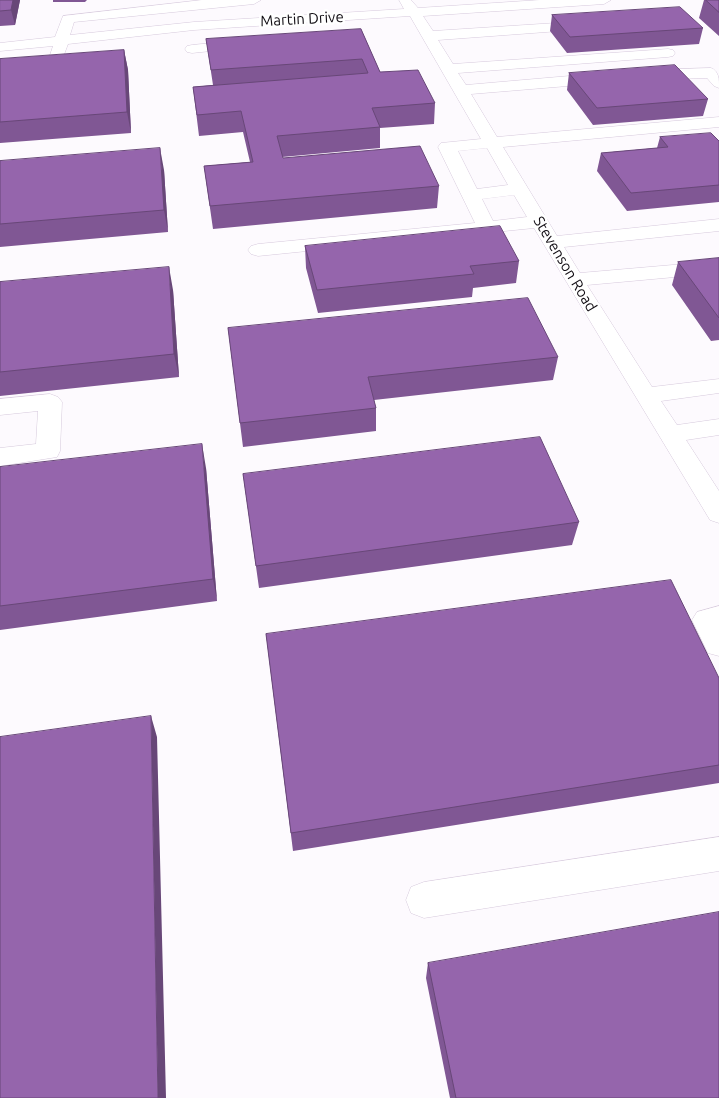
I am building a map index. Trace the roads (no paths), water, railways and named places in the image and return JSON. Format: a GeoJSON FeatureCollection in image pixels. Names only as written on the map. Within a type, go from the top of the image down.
{"type":"FeatureCollection","features":[{"type":"Feature","properties":{"kind":"lane"},"geometry":{"type":"LineString","coordinates":[[244,0],[244,23]]}},
{"type":"Feature","properties":{"kind":"lane"},"geometry":{"type":"LineString","coordinates":[[0,69],[54,65],[68,20],[254,0]]}},
{"type":"Feature","properties":{"kind":"lane"},"geometry":{"type":"LineString","coordinates":[[322,0],[326,18]]}},
{"type":"Feature","properties":{"kind":"lane","name":"Martin Drive"},"geometry":{"type":"LineString","coordinates":[[0,47],[244,23],[291,27],[326,18],[410,6],[604,0]]}},
{"type":"Feature","properties":{"kind":"lane","name":"Stevenson Road"},"geometry":{"type":"LineString","coordinates":[[410,6],[574,280],[719,513]]}},
{"type":"Feature","properties":{"kind":"lane"},"geometry":{"type":"LineString","coordinates":[[154,10],[158,30]]}},
{"type":"Feature","properties":{"kind":"lane"},"geometry":{"type":"LineString","coordinates":[[429,36],[604,23]]}},
{"type":"Feature","properties":{"kind":"lane"},"geometry":{"type":"LineString","coordinates":[[192,49],[258,43]]}},
{"type":"Feature","properties":{"kind":"lane"},"geometry":{"type":"LineString","coordinates":[[448,69],[668,53]]}},
{"type":"Feature","properties":{"kind":"lane"},"geometry":{"type":"LineString","coordinates":[[460,90],[626,77],[710,73],[719,82]]}},
{"type":"Feature","properties":{"kind":"lane"},"geometry":{"type":"LineString","coordinates":[[487,227],[447,147],[719,122]]}},
{"type":"Feature","properties":{"kind":"lane"},"geometry":{"type":"LineString","coordinates":[[471,195],[520,189]]}},
{"type":"Feature","properties":{"kind":"lane"},"geometry":{"type":"LineString","coordinates":[[258,250],[539,222]]}},
{"type":"Feature","properties":{"kind":"lane"},"geometry":{"type":"LineString","coordinates":[[551,242],[719,225]]}},
{"type":"Feature","properties":{"kind":"lane"},"geometry":{"type":"LineString","coordinates":[[574,280],[719,267]]}},
{"type":"Feature","properties":{"kind":"lane"},"geometry":{"type":"LineString","coordinates":[[646,395],[719,386]]}},
{"type":"Feature","properties":{"kind":"lane"},"geometry":{"type":"LineString","coordinates":[[0,407],[50,402],[48,451],[0,457]]}},
{"type":"Feature","properties":{"kind":"lane"},"geometry":{"type":"LineString","coordinates":[[670,434],[719,427]]}},
{"type":"Feature","properties":{"kind":"lane"},"geometry":{"type":"LineString","coordinates":[[719,618],[707,620],[719,644]]}},
{"type":"Feature","properties":{"kind":"lane"},"geometry":{"type":"LineString","coordinates":[[424,900],[719,854]]}}]}
